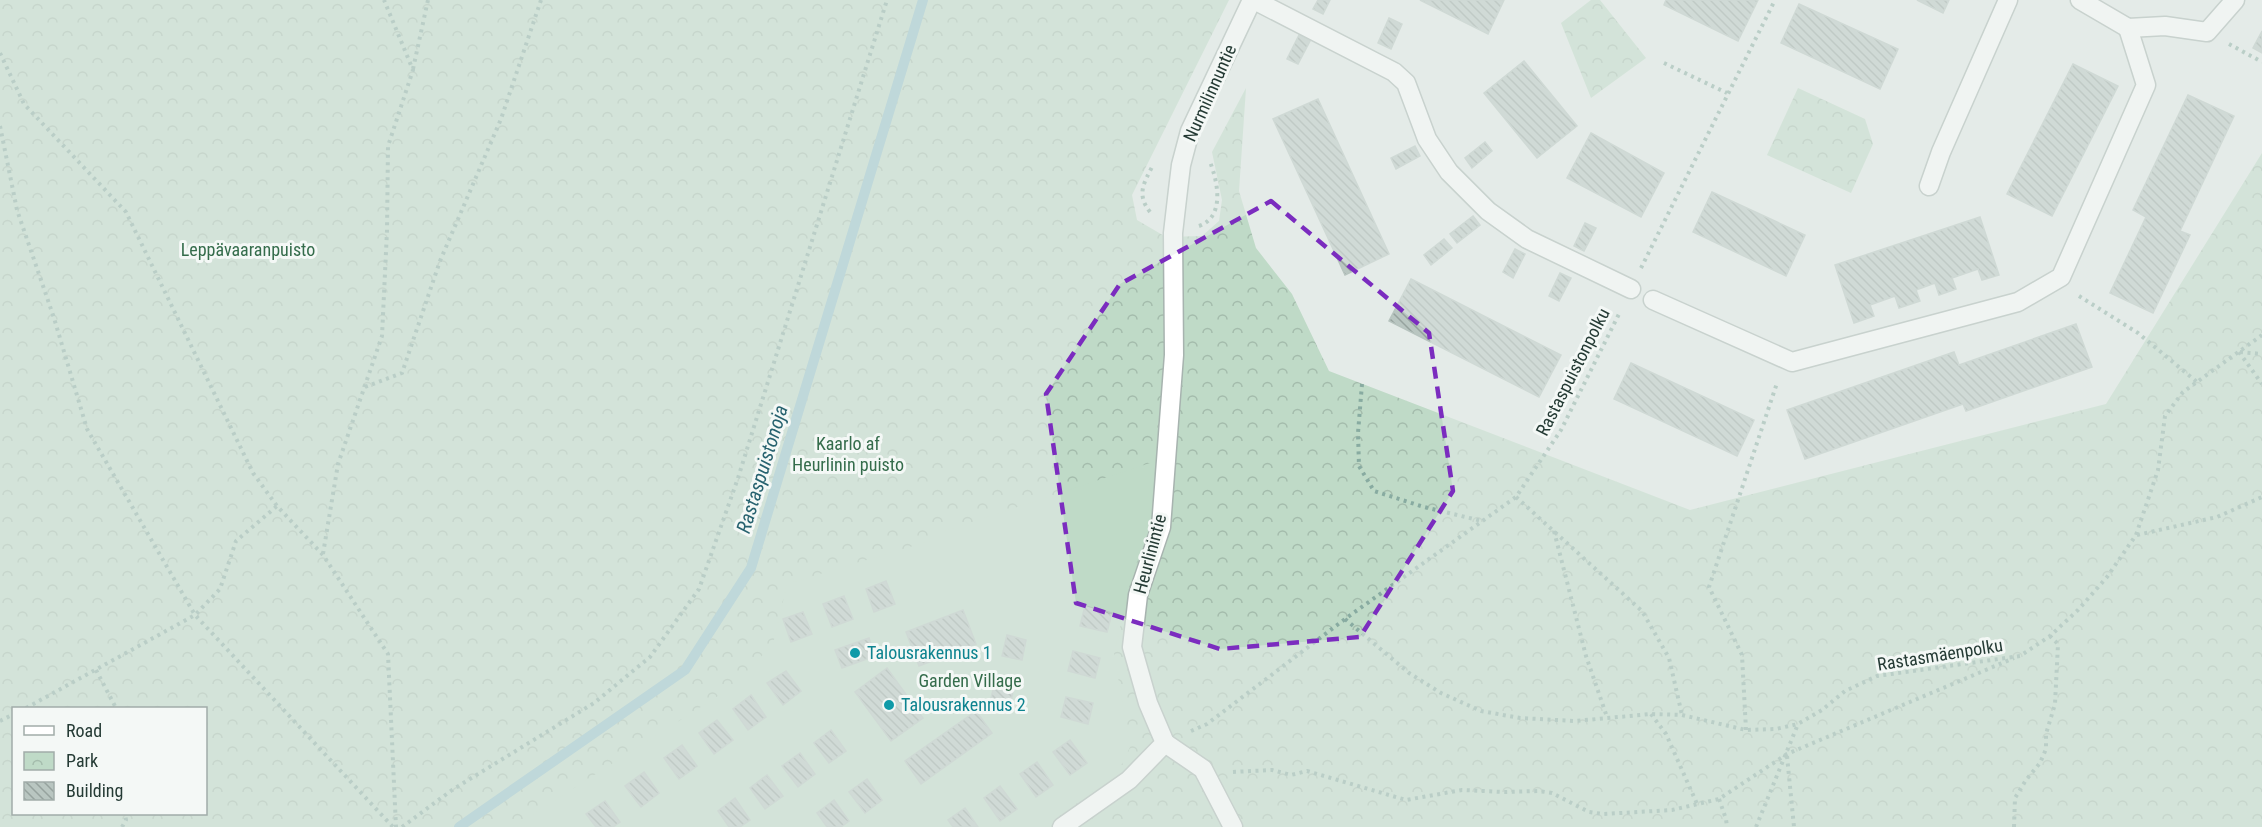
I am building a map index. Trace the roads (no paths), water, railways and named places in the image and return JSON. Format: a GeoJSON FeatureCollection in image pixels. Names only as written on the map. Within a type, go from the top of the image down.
{"type":"FeatureCollection","features":[{"type":"Feature","properties":{"kind":"street","name":"Nurmilinnuntie"},"geometry":{"type":"LineString","coordinates":[[1178,190],[1181,165],[1190,131],[1253,0]]}},
{"type":"Feature","properties":{"kind":"street"},"geometry":{"type":"LineString","coordinates":[[1253,0],[1394,72],[1406,83],[1427,139],[1449,172],[1488,211],[1527,239],[1631,289]]}},
{"type":"Feature","properties":{"kind":"street"},"geometry":{"type":"LineString","coordinates":[[1929,186],[1941,152],[2008,0]]}},
{"type":"Feature","properties":{"kind":"street"},"geometry":{"type":"LineString","coordinates":[[2080,0],[2128,28],[2165,26],[2207,32],[2235,0]]}},
{"type":"Feature","properties":{"kind":"street"},"geometry":{"type":"LineString","coordinates":[[1653,300],[1792,362],[2018,302],[2061,277],[2146,85],[2128,28]]}},
{"type":"Feature","properties":{"kind":"street","name":"Heurlinintie"},"geometry":{"type":"LineString","coordinates":[[1165,743],[1148,703],[1132,647],[1138,595],[1161,527],[1174,355],[1174,226],[1178,190]]}},
{"type":"Feature","properties":{"kind":"street"},"geometry":{"type":"LineString","coordinates":[[1062,827],[1087,812],[1129,780],[1165,743],[1203,769],[1233,827]]}},
{"type":"Feature","properties":{"kind":"waterway","name":"Rastaspuistonoja"},"geometry":{"type":"LineString","coordinates":[[459,827],[685,670],[751,568],[923,0]]}},
{"type":"Feature","properties":{"kind":"place","name":"Talousrakennus 1"},"geometry":{"type":"Point","coordinates":[855,653]}},
{"type":"Feature","properties":{"kind":"place","name":"Talousrakennus 2"},"geometry":{"type":"Point","coordinates":[889,705]}},
{"type":"Feature","properties":{"kind":"park label","name":"Leppävaaranpuisto"},"geometry":{"type":"Point","coordinates":[248,250]}},
{"type":"Feature","properties":{"kind":"park label","name":"Kaarlo af Heurlinin puisto"},"geometry":{"type":"Point","coordinates":[848,454]}},
{"type":"Feature","properties":{"kind":"park label","name":"Garden Village"},"geometry":{"type":"Point","coordinates":[970,681]}}]}
